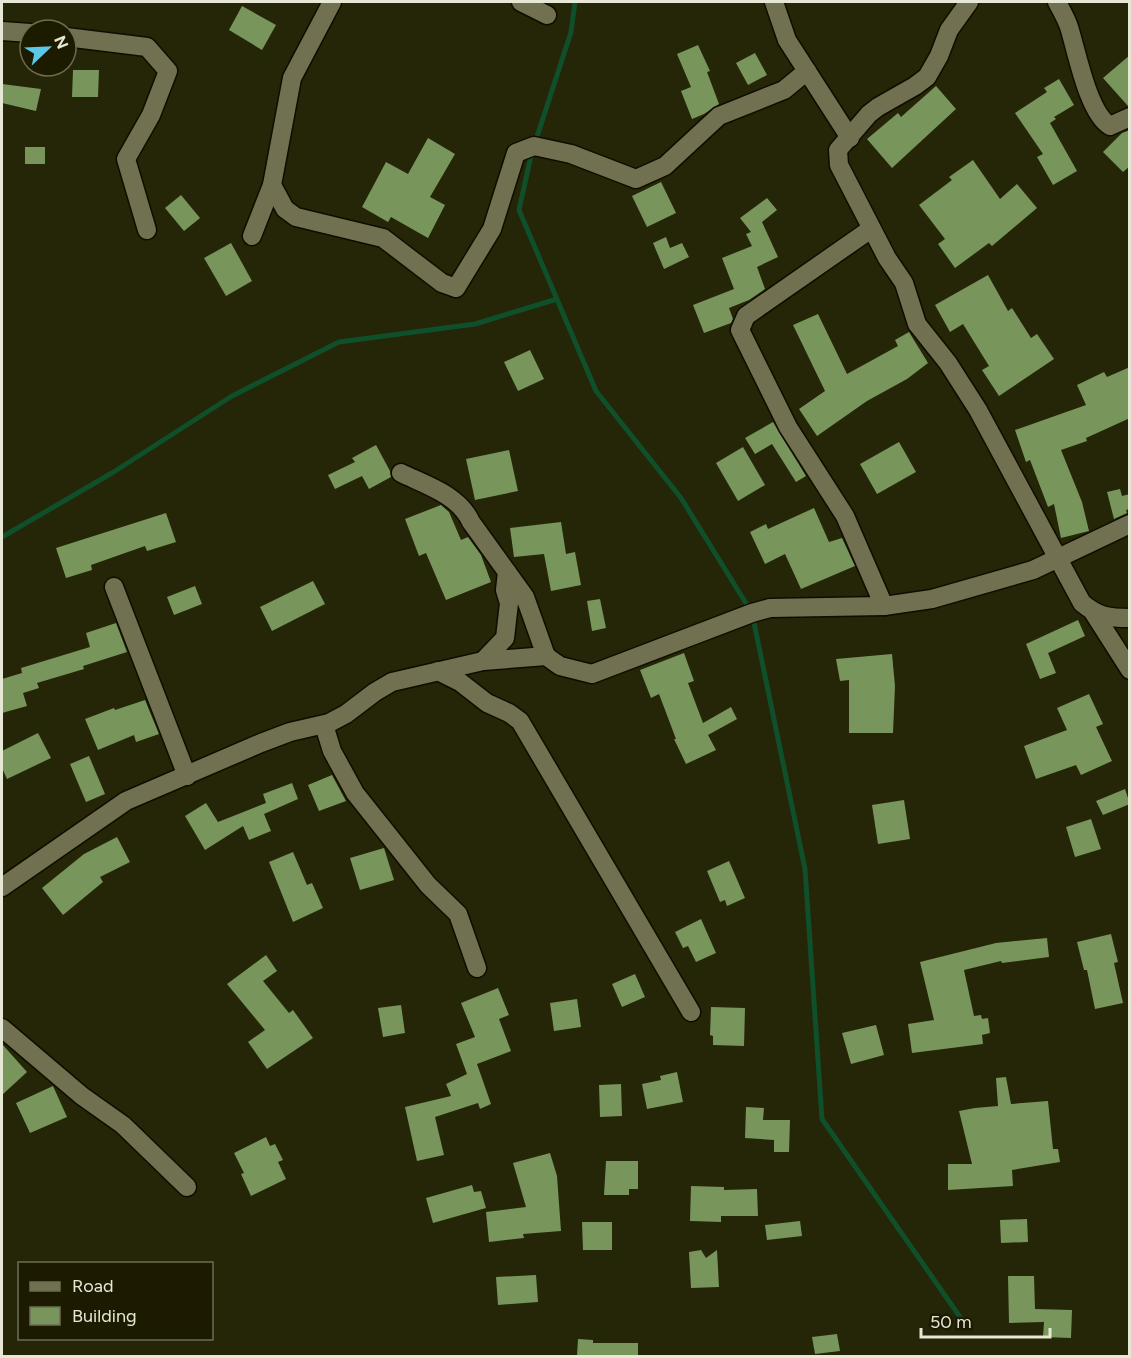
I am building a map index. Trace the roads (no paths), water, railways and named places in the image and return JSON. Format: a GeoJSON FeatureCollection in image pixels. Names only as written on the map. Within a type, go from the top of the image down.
{"type":"FeatureCollection","features":[{"type":"Feature","properties":{"kind":"street"},"geometry":{"type":"LineString","coordinates":[[252,236],[272,185],[292,78],[332,2]]}},
{"type":"Feature","properties":{"kind":"street"},"geometry":{"type":"LineString","coordinates":[[520,2],[547,15]]}},
{"type":"Feature","properties":{"kind":"street"},"geometry":{"type":"LineString","coordinates":[[774,2],[788,40],[850,138]]}},
{"type":"Feature","properties":{"kind":"street"},"geometry":{"type":"LineString","coordinates":[[969,2],[949,30],[939,56],[927,77],[869,114],[838,150],[839,165],[887,258],[904,282],[917,324],[948,363],[978,410],[1082,603],[1093,612],[1106,618],[1130,618]]}},
{"type":"Feature","properties":{"kind":"street"},"geometry":{"type":"LineString","coordinates":[[1057,2],[1068,25],[1088,91],[1099,116],[1110,126],[1130,117]]}},
{"type":"Feature","properties":{"kind":"street"},"geometry":{"type":"LineString","coordinates":[[2,31],[18,32]]}},
{"type":"Feature","properties":{"kind":"street"},"geometry":{"type":"LineString","coordinates":[[78,39],[147,46],[168,70],[151,115],[126,159],[147,230]]}},
{"type":"Feature","properties":{"kind":"street"},"geometry":{"type":"LineString","coordinates":[[272,185],[285,209],[296,217],[383,238],[442,283],[456,288],[492,229],[516,153],[534,146],[571,154],[636,179],[665,166],[719,117],[784,90],[807,71]]}},
{"type":"Feature","properties":{"kind":"street"},"geometry":{"type":"LineString","coordinates":[[871,229],[746,316],[740,330],[788,427],[845,516],[884,606]]}},
{"type":"Feature","properties":{"kind":"street"},"geometry":{"type":"LineString","coordinates":[[401,473],[446,495],[466,511],[471,522],[525,597],[546,656],[560,666],[592,674],[770,608],[884,606],[932,598],[1033,570],[1130,524]]}},
{"type":"Feature","properties":{"kind":"street"},"geometry":{"type":"LineString","coordinates":[[483,661],[505,638],[509,603],[505,590],[507,572]]}},
{"type":"Feature","properties":{"kind":"street"},"geometry":{"type":"LineString","coordinates":[[114,587],[187,776]]}},
{"type":"Feature","properties":{"kind":"street"},"geometry":{"type":"LineString","coordinates":[[1093,612],[1130,670]]}},
{"type":"Feature","properties":{"kind":"street"},"geometry":{"type":"LineString","coordinates":[[2,887],[126,801],[290,732],[324,725],[346,714],[392,682],[483,661],[546,656]]}},
{"type":"Feature","properties":{"kind":"street"},"geometry":{"type":"LineString","coordinates":[[438,672],[460,682],[487,703],[520,721],[691,1012]]}},
{"type":"Feature","properties":{"kind":"street"},"geometry":{"type":"LineString","coordinates":[[324,725],[332,751],[355,793],[428,885],[458,914],[477,968]]}},
{"type":"Feature","properties":{"kind":"street"},"geometry":{"type":"LineString","coordinates":[[2,1028],[82,1096],[123,1125],[187,1187]]}},
{"type":"Feature","properties":{"kind":"waterway"},"geometry":{"type":"LineString","coordinates":[[535,143],[571,32],[575,2]]}},
{"type":"Feature","properties":{"kind":"waterway"},"geometry":{"type":"LineString","coordinates":[[532,151],[519,210],[596,391],[681,498],[752,613],[805,869],[822,1119],[967,1327]]}},
{"type":"Feature","properties":{"kind":"waterway"},"geometry":{"type":"LineString","coordinates":[[2,537],[112,473],[232,396],[339,342],[475,324],[557,299]]}}]}
